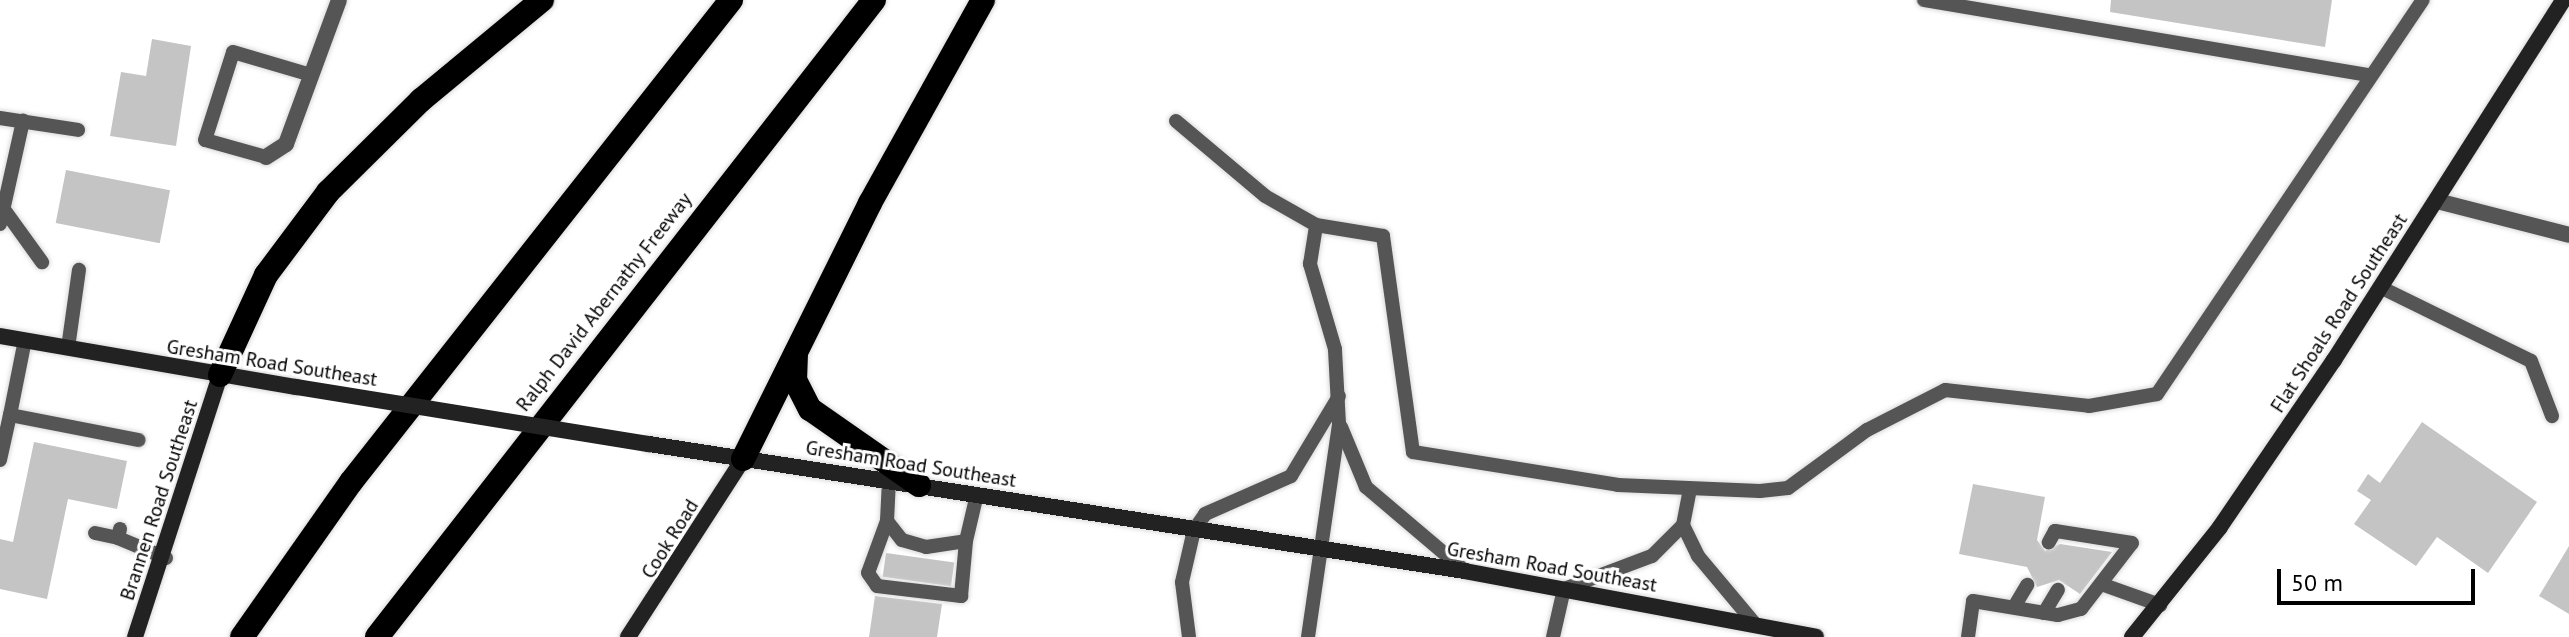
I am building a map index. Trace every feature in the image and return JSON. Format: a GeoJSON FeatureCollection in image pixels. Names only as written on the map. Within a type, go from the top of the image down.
{"type":"FeatureCollection","features":[{"type":"Feature","properties":{"kind":"highway"},"geometry":{"type":"LineString","coordinates":[[220,375],[266,275],[328,192],[421,100],[542,0]]}},
{"type":"Feature","properties":{"kind":"highway"},"geometry":{"type":"LineString","coordinates":[[242,637],[351,482],[731,0]]}},
{"type":"Feature","properties":{"kind":"highway","name":"Ralph David Abernathy Freeway"},"geometry":{"type":"LineString","coordinates":[[377,637],[874,0]]}},
{"type":"Feature","properties":{"kind":"highway"},"geometry":{"type":"LineString","coordinates":[[743,459],[797,345],[983,0]]}},
{"type":"Feature","properties":{"kind":"highway"},"geometry":{"type":"LineString","coordinates":[[797,345],[795,380],[810,409],[919,485]]}},
{"type":"Feature","properties":{"kind":"street"},"geometry":{"type":"LineString","coordinates":[[266,157],[286,144],[339,0]]}},
{"type":"Feature","properties":{"kind":"street","name":"Flat Shoals Road Southeast"},"geometry":{"type":"LineString","coordinates":[[2132,637],[2220,527],[2437,201],[2563,0]]}},
{"type":"Feature","properties":{"kind":"street"},"geometry":{"type":"LineString","coordinates":[[2437,201],[2569,235]]}},
{"type":"Feature","properties":{"kind":"street","name":"Gresham Road Southeast"},"geometry":{"type":"LineString","coordinates":[[0,336],[649,444],[1465,571],[1816,637]]}},
{"type":"Feature","properties":{"kind":"street","name":"Brannen Road Southeast"},"geometry":{"type":"LineString","coordinates":[[135,637],[166,558],[220,375]]}},
{"type":"Feature","properties":{"kind":"street","name":"Cook Road"},"geometry":{"type":"LineString","coordinates":[[628,637],[743,459]]}},
{"type":"Feature","properties":{"kind":"lane"},"geometry":{"type":"LineString","coordinates":[[1924,0],[2371,76]]}},
{"type":"Feature","properties":{"kind":"lane"},"geometry":{"type":"LineString","coordinates":[[1176,121],[1265,196],[1316,225],[1383,236],[1413,452],[1543,475],[1690,490],[1788,488],[1867,430],[1945,390],[2089,406],[2157,394],[2423,0]]}},
{"type":"Feature","properties":{"kind":"lane"},"geometry":{"type":"LineString","coordinates":[[266,157],[205,140],[233,52],[311,75]]}},
{"type":"Feature","properties":{"kind":"lane"},"geometry":{"type":"LineString","coordinates":[[0,118],[78,130]]}},
{"type":"Feature","properties":{"kind":"lane"},"geometry":{"type":"LineString","coordinates":[[0,224],[23,121]]}},
{"type":"Feature","properties":{"kind":"lane"},"geometry":{"type":"LineString","coordinates":[[3,208],[42,262]]}},
{"type":"Feature","properties":{"kind":"lane"},"geometry":{"type":"LineString","coordinates":[[1308,637],[1339,424],[1335,349],[1310,264],[1316,225]]}},
{"type":"Feature","properties":{"kind":"lane"},"geometry":{"type":"LineString","coordinates":[[68,348],[79,270]]}},
{"type":"Feature","properties":{"kind":"lane"},"geometry":{"type":"LineString","coordinates":[[2380,287],[2531,361],[2552,416]]}},
{"type":"Feature","properties":{"kind":"lane"},"geometry":{"type":"LineString","coordinates":[[0,460],[25,340]]}},
{"type":"Feature","properties":{"kind":"lane"},"geometry":{"type":"LineString","coordinates":[[1189,637],[1182,582],[1194,530],[1205,514],[1291,476],[1339,396]]}},
{"type":"Feature","properties":{"kind":"lane"},"geometry":{"type":"LineString","coordinates":[[10,415],[139,440]]}},
{"type":"Feature","properties":{"kind":"lane"},"geometry":{"type":"LineString","coordinates":[[1339,424],[1366,487],[1465,571]]}},
{"type":"Feature","properties":{"kind":"lane"},"geometry":{"type":"LineString","coordinates":[[889,480],[887,521],[868,573],[877,586],[961,596],[966,541],[977,494]]}},
{"type":"Feature","properties":{"kind":"lane"},"geometry":{"type":"LineString","coordinates":[[1553,637],[1564,589],[1652,556],[1683,525],[1690,490]]}},
{"type":"Feature","properties":{"kind":"lane"},"geometry":{"type":"LineString","coordinates":[[887,521],[902,540],[926,547],[966,541]]}},
{"type":"Feature","properties":{"kind":"lane"},"geometry":{"type":"LineString","coordinates":[[1683,525],[1698,556],[1756,625]]}},
{"type":"Feature","properties":{"kind":"lane"},"geometry":{"type":"LineString","coordinates":[[1968,637],[1973,601],[2044,613],[2081,609],[2132,543],[2092,543],[2055,531],[2049,542]]}},
{"type":"Feature","properties":{"kind":"lane"},"geometry":{"type":"LineString","coordinates":[[95,533],[119,534],[166,558]]}},
{"type":"Feature","properties":{"kind":"lane"},"geometry":{"type":"LineString","coordinates":[[2101,584],[2160,605]]}},
{"type":"Feature","properties":{"kind":"lane"},"geometry":{"type":"LineString","coordinates":[[2014,607],[2027,585]]}},
{"type":"Feature","properties":{"kind":"lane"},"geometry":{"type":"LineString","coordinates":[[2044,613],[2058,590]]}},
{"type":"Feature","properties":{"kind":"building"},"geometry":{"type":"Polygon","coordinates":[[[2111,0],[2332,0],[2325,47],[2110,12],[2111,0]]]}},
{"type":"Feature","properties":{"kind":"building"},"geometry":{"type":"Polygon","coordinates":[[[152,39],[191,46],[176,146],[110,136],[121,72],[146,76],[152,39]]]}},
{"type":"Feature","properties":{"kind":"building"},"geometry":{"type":"Polygon","coordinates":[[[66,170],[170,190],[160,243],[56,223],[66,170]]]}},
{"type":"Feature","properties":{"kind":"building"},"geometry":{"type":"Polygon","coordinates":[[[2422,422],[2537,502],[2488,573],[2437,537],[2416,566],[2354,524],[2371,500],[2357,491],[2368,474],[2380,483],[2422,422]]]}},
{"type":"Feature","properties":{"kind":"building"},"geometry":{"type":"Polygon","coordinates":[[[34,442],[127,461],[117,509],[68,499],[47,599],[0,589],[0,539],[13,542],[34,442]]]}},
{"type":"Feature","properties":{"kind":"building"},"geometry":{"type":"Polygon","coordinates":[[[1973,484],[2045,497],[2037,540],[2045,551],[2060,544],[2112,552],[2080,594],[2059,580],[2037,587],[2027,567],[1959,554],[1973,484]]]}},
{"type":"Feature","properties":{"kind":"building"},"geometry":{"type":"Polygon","coordinates":[[[2569,546],[2569,614],[2539,596],[2569,546]]]}},
{"type":"Feature","properties":{"kind":"building"},"geometry":{"type":"Polygon","coordinates":[[[886,553],[954,563],[951,586],[883,577],[886,553]]]}},
{"type":"Feature","properties":{"kind":"building"},"geometry":{"type":"Polygon","coordinates":[[[875,596],[942,604],[937,637],[869,637],[875,596]]]}}]}
